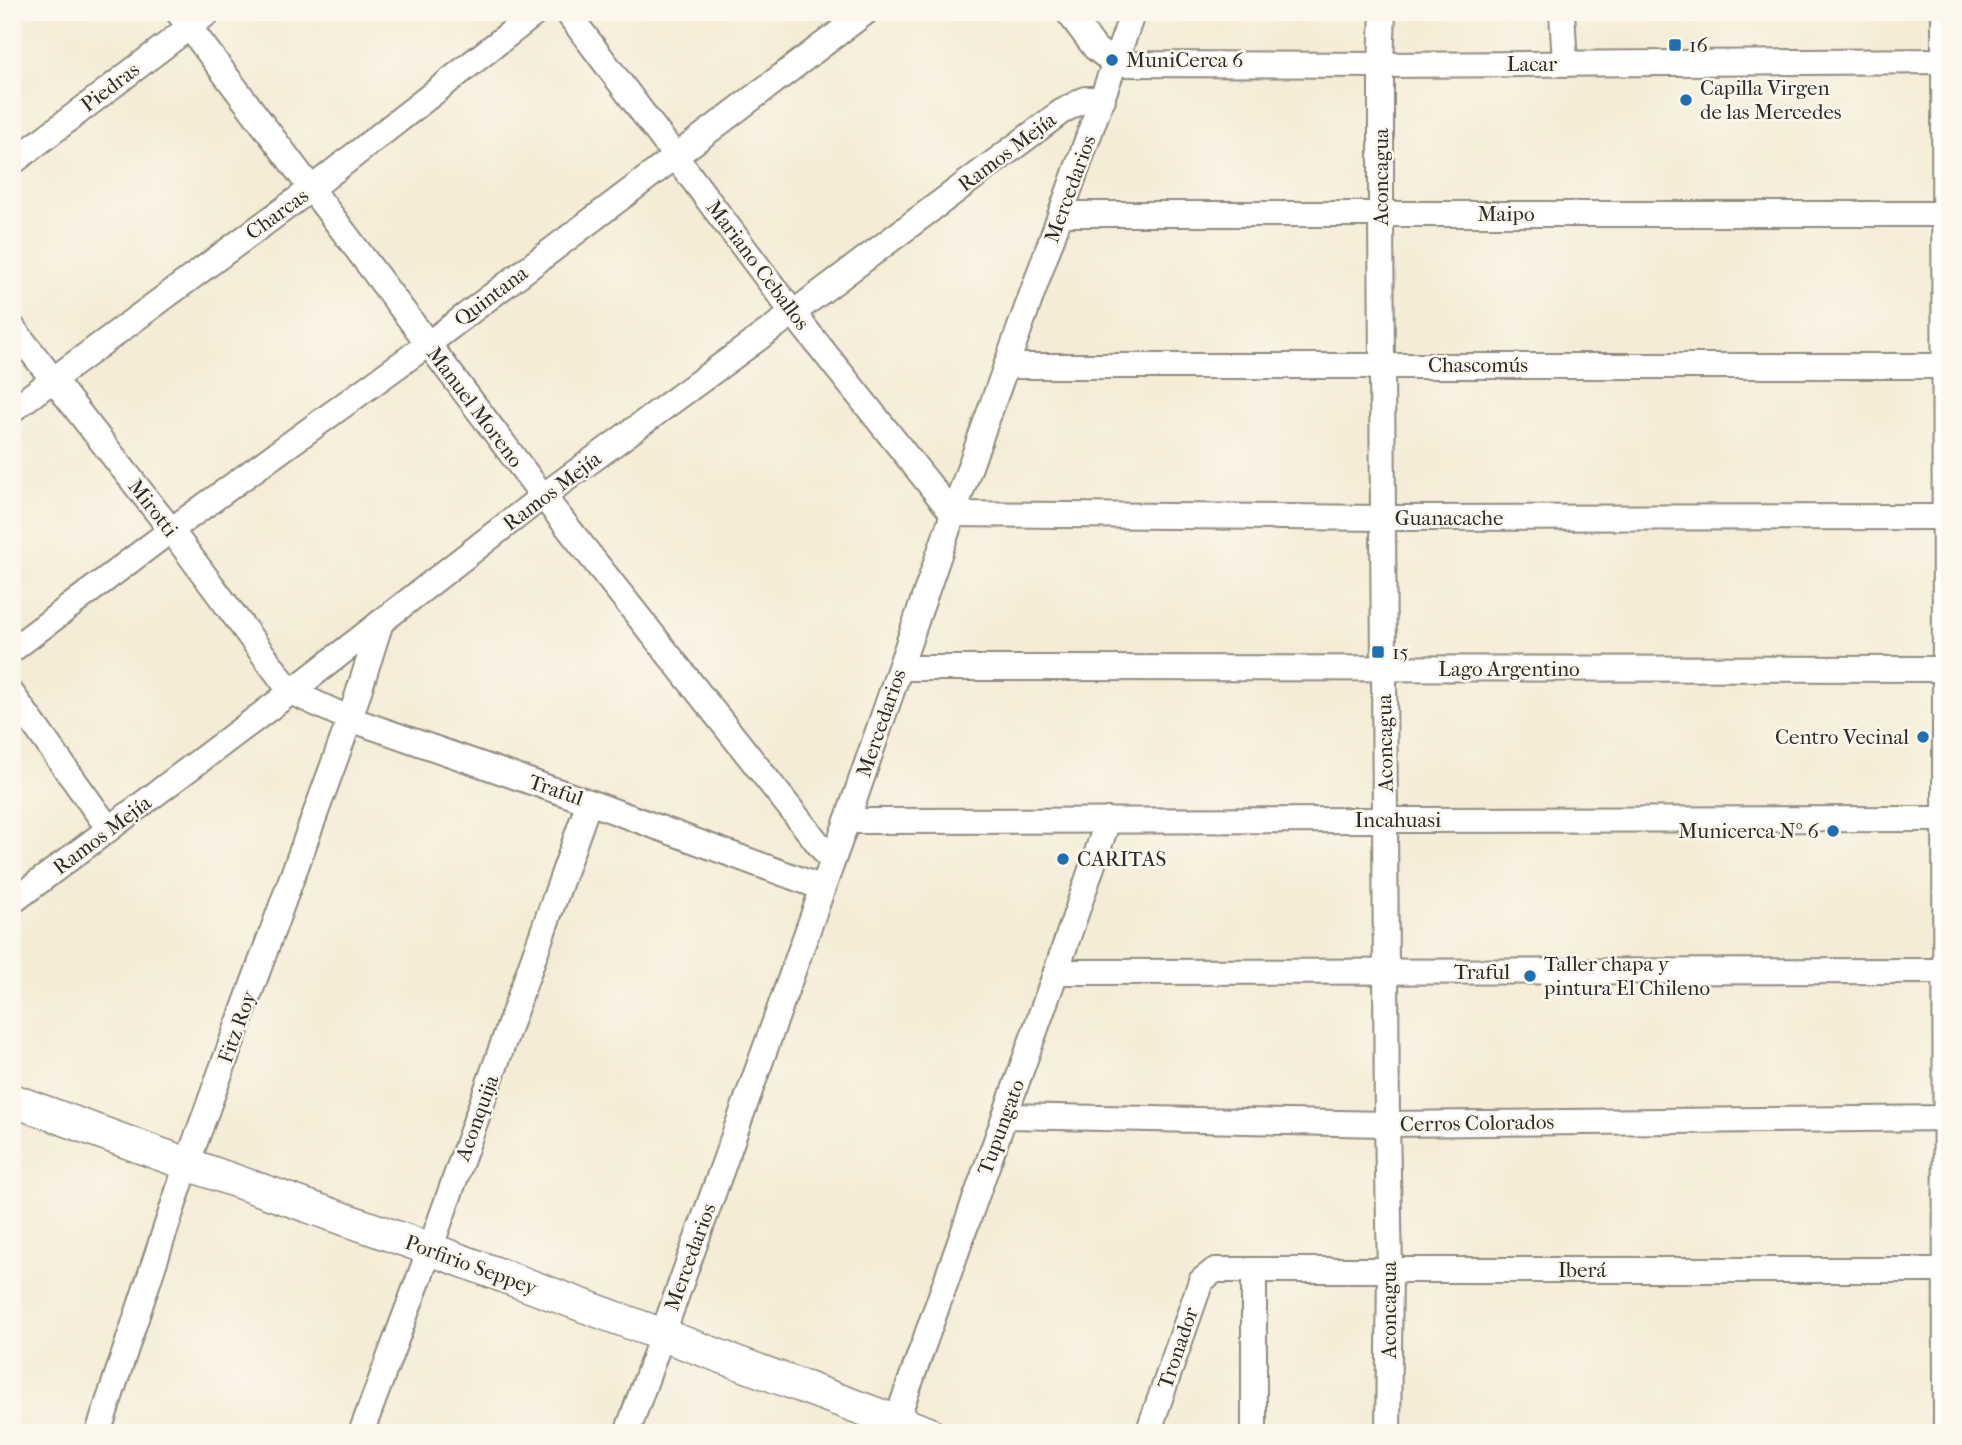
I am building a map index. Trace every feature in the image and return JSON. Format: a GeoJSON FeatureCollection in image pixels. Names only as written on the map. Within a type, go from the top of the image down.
{"type":"FeatureCollection","features":[{"type":"Feature","properties":{"kind":"main road","name":"Porfirio Seppey"},"geometry":{"type":"LineString","coordinates":[[12,1100],[662,1335],[894,1427],[928,1433]]}},
{"type":"Feature","properties":{"kind":"street","name":"Piedras"},"geometry":{"type":"LineString","coordinates":[[12,163],[183,20],[209,12]]}},
{"type":"Feature","properties":{"kind":"street","name":"Charcas"},"geometry":{"type":"LineString","coordinates":[[12,410],[311,189],[537,12]]}},
{"type":"Feature","properties":{"kind":"street","name":"Mariano Ceballos"},"geometry":{"type":"LineString","coordinates":[[567,12],[793,313],[953,514]]}},
{"type":"Feature","properties":{"kind":"street","name":"Quintana"},"geometry":{"type":"LineString","coordinates":[[12,649],[428,344],[866,12]]}},
{"type":"Feature","properties":{"kind":"street"},"geometry":{"type":"LineString","coordinates":[[1068,12],[1095,48],[1115,64]]}},
{"type":"Feature","properties":{"kind":"street","name":"Mercedarios"},"geometry":{"type":"LineString","coordinates":[[627,1433],[1133,12]]}},
{"type":"Feature","properties":{"kind":"street","name":"Aconcagua"},"geometry":{"type":"LineString","coordinates":[[1383,12],[1381,214],[1390,1270],[1388,1433]]}},
{"type":"Feature","properties":{"kind":"street"},"geometry":{"type":"LineString","coordinates":[[1562,12],[1565,64]]}},
{"type":"Feature","properties":{"kind":"street"},"geometry":{"type":"LineString","coordinates":[[1944,12],[1947,61],[1948,366],[1945,517],[1948,669],[1946,1433]]}},
{"type":"Feature","properties":{"kind":"street","name":"Manuel Moreno"},"geometry":{"type":"LineString","coordinates":[[183,20],[543,496],[832,861]]}},
{"type":"Feature","properties":{"kind":"street","name":"Lacar"},"geometry":{"type":"LineString","coordinates":[[1115,64],[1947,61]]}},
{"type":"Feature","properties":{"kind":"street","name":"Ramos Mejía"},"geometry":{"type":"LineString","coordinates":[[12,902],[291,692],[543,496],[1061,112],[1085,99],[1103,99]]}},
{"type":"Feature","properties":{"kind":"street","name":"Maipo"},"geometry":{"type":"LineString","coordinates":[[1062,214],[1947,214]]}},
{"type":"Feature","properties":{"kind":"street","name":"Mirotti"},"geometry":{"type":"LineString","coordinates":[[12,327],[171,530],[291,692]]}},
{"type":"Feature","properties":{"kind":"street","name":"Chascomús"},"geometry":{"type":"LineString","coordinates":[[1006,366],[1948,366]]}},
{"type":"Feature","properties":{"kind":"street","name":"Guanacache"},"geometry":{"type":"LineString","coordinates":[[953,514],[1384,518],[1945,517]]}},
{"type":"Feature","properties":{"kind":"street","name":"Fitz Roy"},"geometry":{"type":"LineString","coordinates":[[97,1433],[187,1164],[351,719],[381,622]]}},
{"type":"Feature","properties":{"kind":"street","name":"Lago Argentino"},"geometry":{"type":"LineString","coordinates":[[901,668],[1948,669]]}},
{"type":"Feature","properties":{"kind":"street","name":"Traful"},"geometry":{"type":"LineString","coordinates":[[291,692],[351,719],[823,888]]}},
{"type":"Feature","properties":{"kind":"street"},"geometry":{"type":"LineString","coordinates":[[12,694],[109,830]]}},
{"type":"Feature","properties":{"kind":"street","name":"Aconquija"},"geometry":{"type":"LineString","coordinates":[[361,1433],[430,1250],[589,802]]}},
{"type":"Feature","properties":{"kind":"street","name":"Incahuasi"},"geometry":{"type":"LineString","coordinates":[[847,821],[1947,819]]}},
{"type":"Feature","properties":{"kind":"street","name":"Tupungato"},"geometry":{"type":"LineString","coordinates":[[894,1427],[1108,820]]}},
{"type":"Feature","properties":{"kind":"street","name":"Traful"},"geometry":{"type":"LineString","coordinates":[[1056,972],[1947,971]]}},
{"type":"Feature","properties":{"kind":"street","name":"Cerros Colorados"},"geometry":{"type":"LineString","coordinates":[[1005,1116],[1387,1124],[1948,1118]]}},
{"type":"Feature","properties":{"kind":"street","name":"Iberá"},"geometry":{"type":"LineString","coordinates":[[1215,1270],[1948,1270]]}},
{"type":"Feature","properties":{"kind":"street","name":"Tronador"},"geometry":{"type":"LineString","coordinates":[[1148,1433],[1201,1280],[1215,1270]]}},
{"type":"Feature","properties":{"kind":"street"},"geometry":{"type":"LineString","coordinates":[[1254,1270],[1254,1433]]}},
{"type":"Feature","properties":{"kind":"place","name":"16"},"geometry":{"type":"Point","coordinates":[1675,45]}},
{"type":"Feature","properties":{"kind":"place","name":"MuniCerca 6"},"geometry":{"type":"Point","coordinates":[1112,60]}},
{"type":"Feature","properties":{"kind":"place","name":"Capilla Virgen de las Mercedes"},"geometry":{"type":"Point","coordinates":[1686,100]}},
{"type":"Feature","properties":{"kind":"place","name":"15"},"geometry":{"type":"Point","coordinates":[1378,652]}},
{"type":"Feature","properties":{"kind":"place","name":"Centro Vecinal"},"geometry":{"type":"Point","coordinates":[1923,737]}},
{"type":"Feature","properties":{"kind":"place","name":"Municerca Nº 6"},"geometry":{"type":"Point","coordinates":[1833,831]}},
{"type":"Feature","properties":{"kind":"place","name":"CARITAS"},"geometry":{"type":"Point","coordinates":[1063,859]}},
{"type":"Feature","properties":{"kind":"place","name":"Taller chapa y pintura El Chileno"},"geometry":{"type":"Point","coordinates":[1530,976]}}]}
